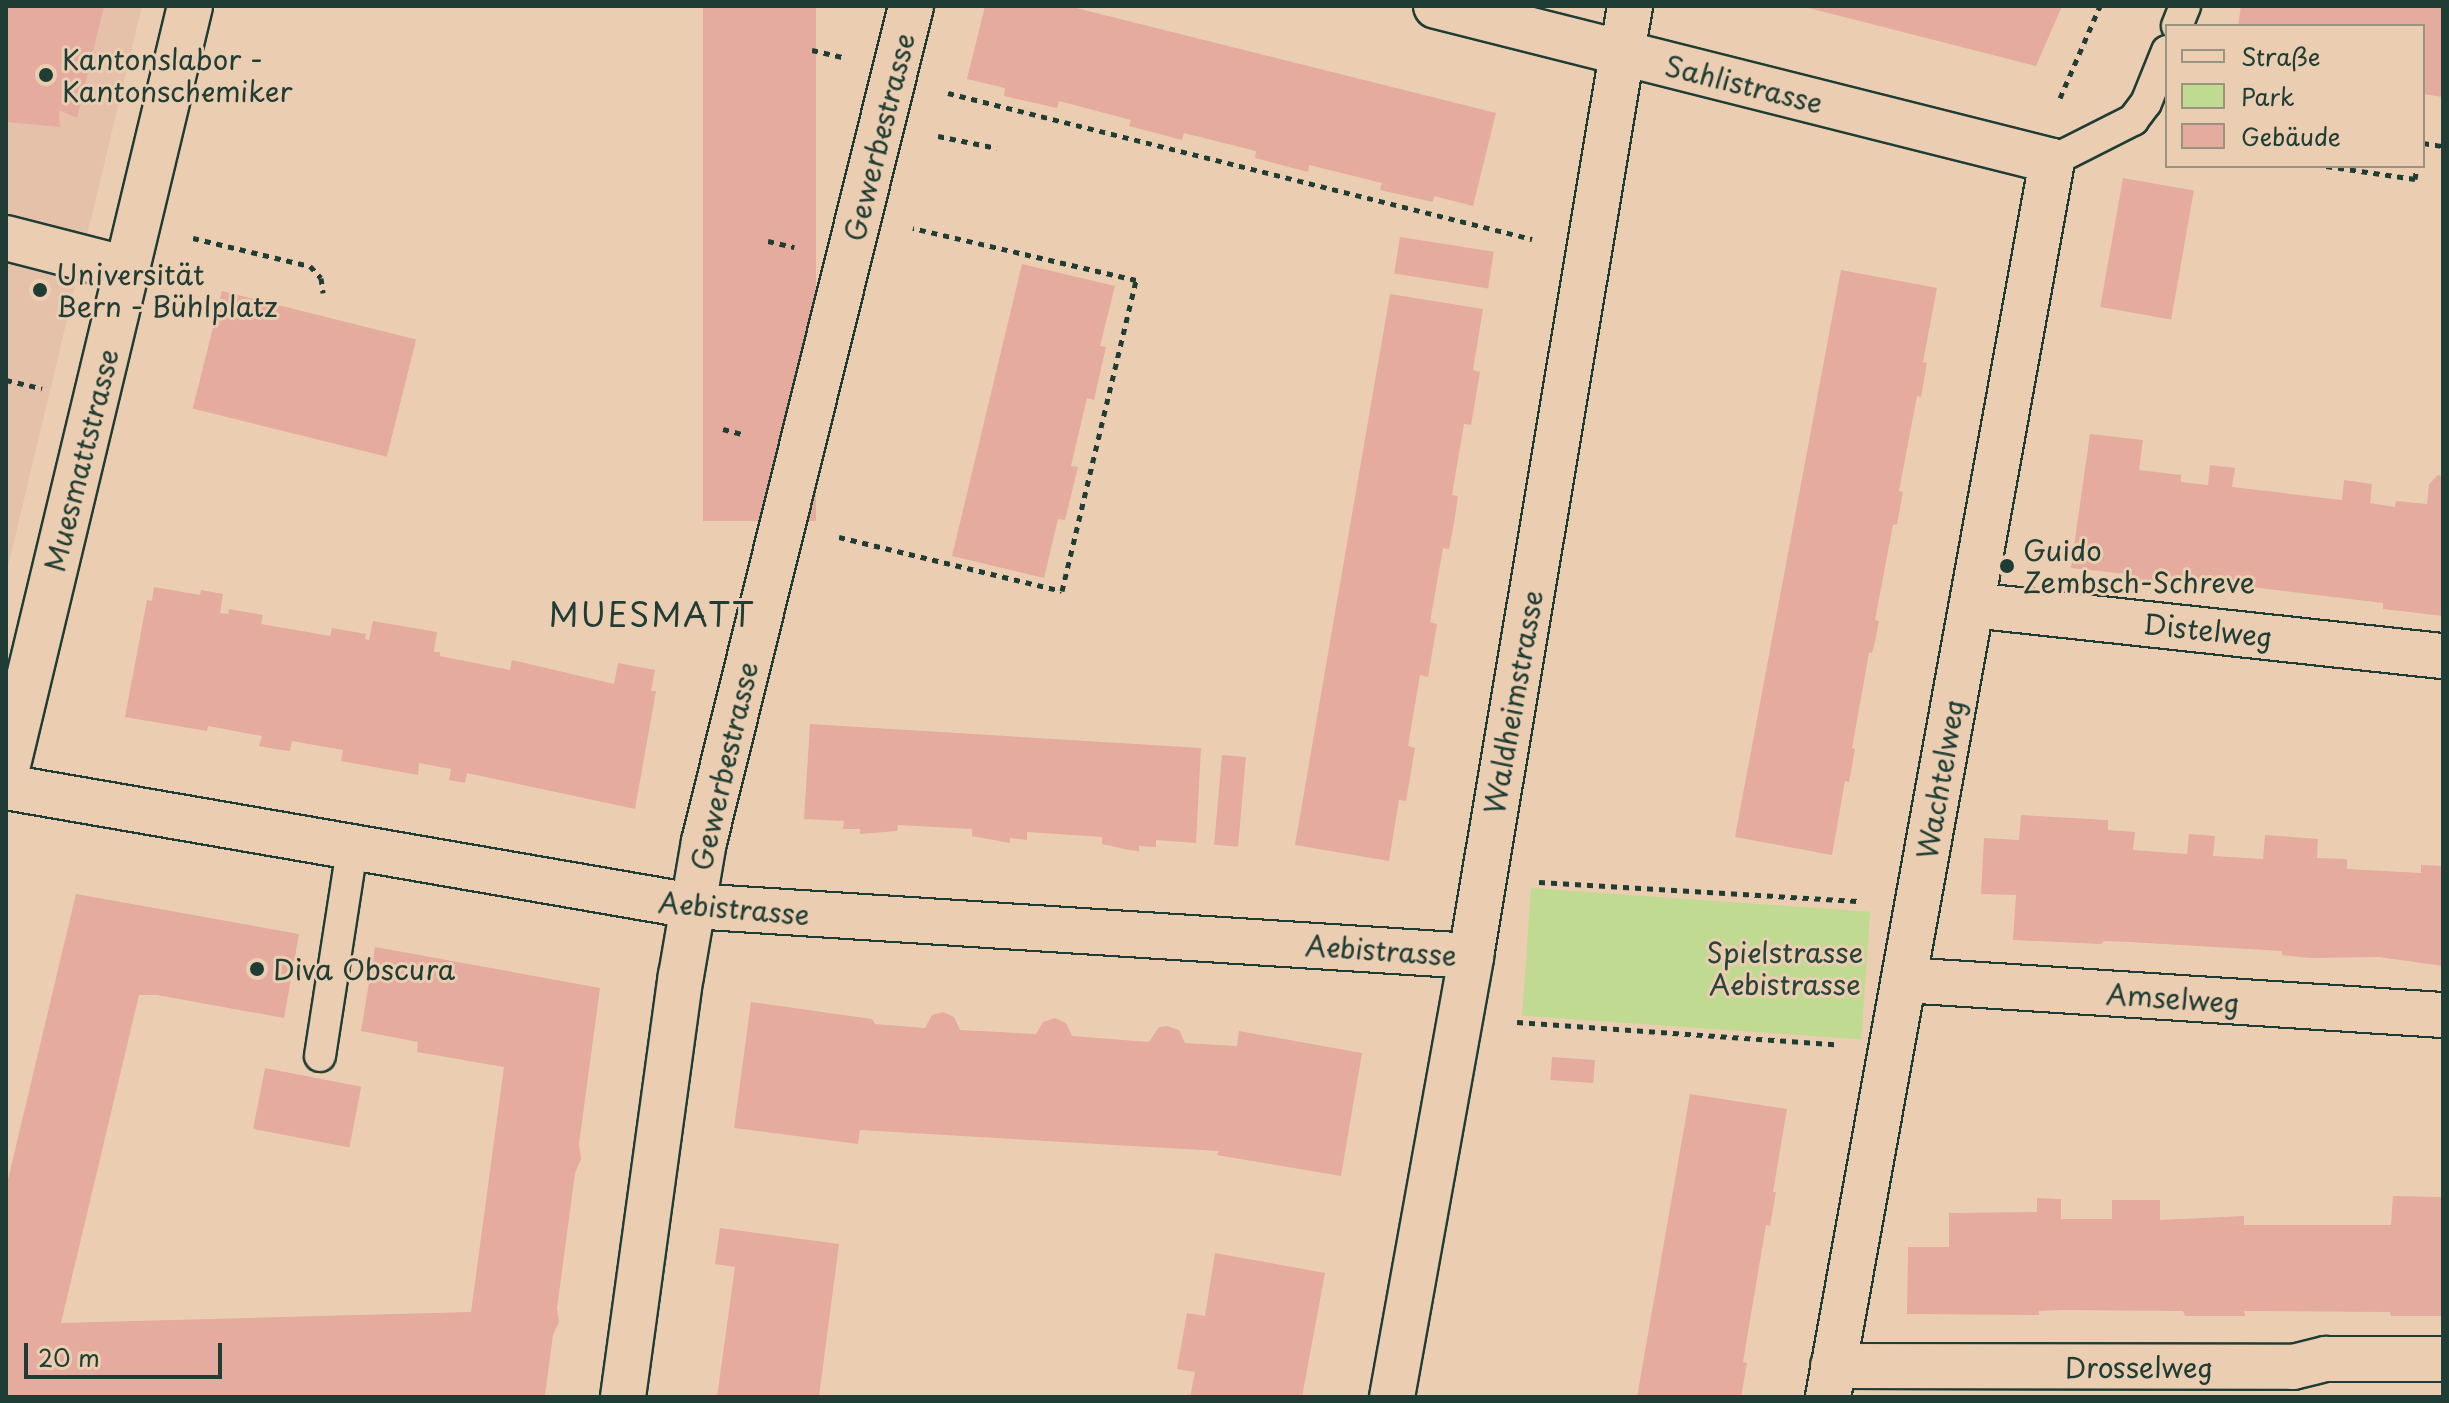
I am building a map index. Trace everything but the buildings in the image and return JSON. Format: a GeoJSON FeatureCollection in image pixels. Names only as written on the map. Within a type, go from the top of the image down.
{"type":"FeatureCollection","features":[{"type":"Feature","properties":{"kind":"street","name":"Muesmattstrasse"},"geometry":{"type":"LineString","coordinates":[[6,773],[18,669],[127,269],[190,6]]}},
{"type":"Feature","properties":{"kind":"street","name":"Gewerbestrasse"},"geometry":{"type":"LineString","coordinates":[[623,1397],[692,906],[704,842],[911,6]]}},
{"type":"Feature","properties":{"kind":"street","name":"Sahlistrasse"},"geometry":{"type":"LineString","coordinates":[[1436,6],[2052,161]]}},
{"type":"Feature","properties":{"kind":"street","name":"Waldheimstrasse"},"geometry":{"type":"LineString","coordinates":[[1392,1397],[1471,956],[1630,6]]}},
{"type":"Feature","properties":{"kind":"street","name":"Wachtelweg"},"geometry":{"type":"LineString","coordinates":[[1830,1381],[2052,161]]}},
{"type":"Feature","properties":{"kind":"street"},"geometry":{"type":"LineString","coordinates":[[6,238],[127,269]]}},
{"type":"Feature","properties":{"kind":"street","name":"Distelweg"},"geometry":{"type":"LineString","coordinates":[[1972,605],[2443,656]]}},
{"type":"Feature","properties":{"kind":"street","name":"Aebistrasse"},"geometry":{"type":"LineString","coordinates":[[6,787],[692,906],[1471,956]]}},
{"type":"Feature","properties":{"kind":"street","name":"Amselweg"},"geometry":{"type":"LineString","coordinates":[[1904,980],[2443,1015]]}},
{"type":"Feature","properties":{"kind":"street","name":"Drosselweg"},"geometry":{"type":"LineString","coordinates":[[1830,1381],[2293,1367],[2326,1359],[2443,1359]]}},
{"type":"Feature","properties":{"kind":"lane"},"geometry":{"type":"LineString","coordinates":[[2052,161],[2133,120],[2146,103],[2165,56]]}},
{"type":"Feature","properties":{"kind":"lane"},"geometry":{"type":"LineString","coordinates":[[320,1056],[352,849]]}},
{"type":"Feature","properties":{"kind":"path"},"geometry":{"type":"LineString","coordinates":[[2059,100],[2100,6]]}},
{"type":"Feature","properties":{"kind":"path"},"geometry":{"type":"LineString","coordinates":[[812,50],[838,56]]}},
{"type":"Feature","properties":{"kind":"path"},"geometry":{"type":"LineString","coordinates":[[933,89],[1537,241]]}},
{"type":"Feature","properties":{"kind":"path"},"geometry":{"type":"LineString","coordinates":[[923,132],[997,148]]}},
{"type":"Feature","properties":{"kind":"path"},"geometry":{"type":"LineString","coordinates":[[2340,168],[2415,179],[2417,168]]}},
{"type":"Feature","properties":{"kind":"path"},"geometry":{"type":"LineString","coordinates":[[825,533],[1062,591],[1136,280],[901,226]]}},
{"type":"Feature","properties":{"kind":"path"},"geometry":{"type":"LineString","coordinates":[[199,240],[310,266],[321,278],[323,293]]}},
{"type":"Feature","properties":{"kind":"path"},"geometry":{"type":"LineString","coordinates":[[768,241],[791,246]]}},
{"type":"Feature","properties":{"kind":"path"},"geometry":{"type":"LineString","coordinates":[[6,380],[45,389]]}},
{"type":"Feature","properties":{"kind":"path"},"geometry":{"type":"LineString","coordinates":[[723,429],[745,435]]}},
{"type":"Feature","properties":{"kind":"path"},"geometry":{"type":"LineString","coordinates":[[1524,881],[1917,905]]}},
{"type":"Feature","properties":{"kind":"path"},"geometry":{"type":"LineString","coordinates":[[1516,1022],[1891,1048]]}},
{"type":"Feature","properties":{"kind":"shaded area","name":"Universität Bern - Bühlplatz"},"geometry":{"type":"Polygon","coordinates":[[[6,6],[142,6],[6,575],[6,6]]]}},
{"type":"Feature","properties":{"kind":"green space","name":"Spielstrasse Aebistrasse"},"geometry":{"type":"Polygon","coordinates":[[[1531,888],[1870,912],[1861,1039],[1522,1016],[1531,888]]]}},
{"type":"Feature","properties":{"kind":"place","name":"Kantonslabor - Kantonschemiker"},"geometry":{"type":"Point","coordinates":[46,75]}},
{"type":"Feature","properties":{"kind":"place","name":"Universität Bern - Bühlplatz"},"geometry":{"type":"Point","coordinates":[40,290]}},
{"type":"Feature","properties":{"kind":"place","name":"Guido Zembsch-Schreve"},"geometry":{"type":"Point","coordinates":[2007,566]}},
{"type":"Feature","properties":{"kind":"place","name":"Diva Obscura"},"geometry":{"type":"Point","coordinates":[257,969]}},
{"type":"Feature","properties":{"kind":"district","name":"MUESMATT"},"geometry":{"type":"Point","coordinates":[652,614]}}]}
